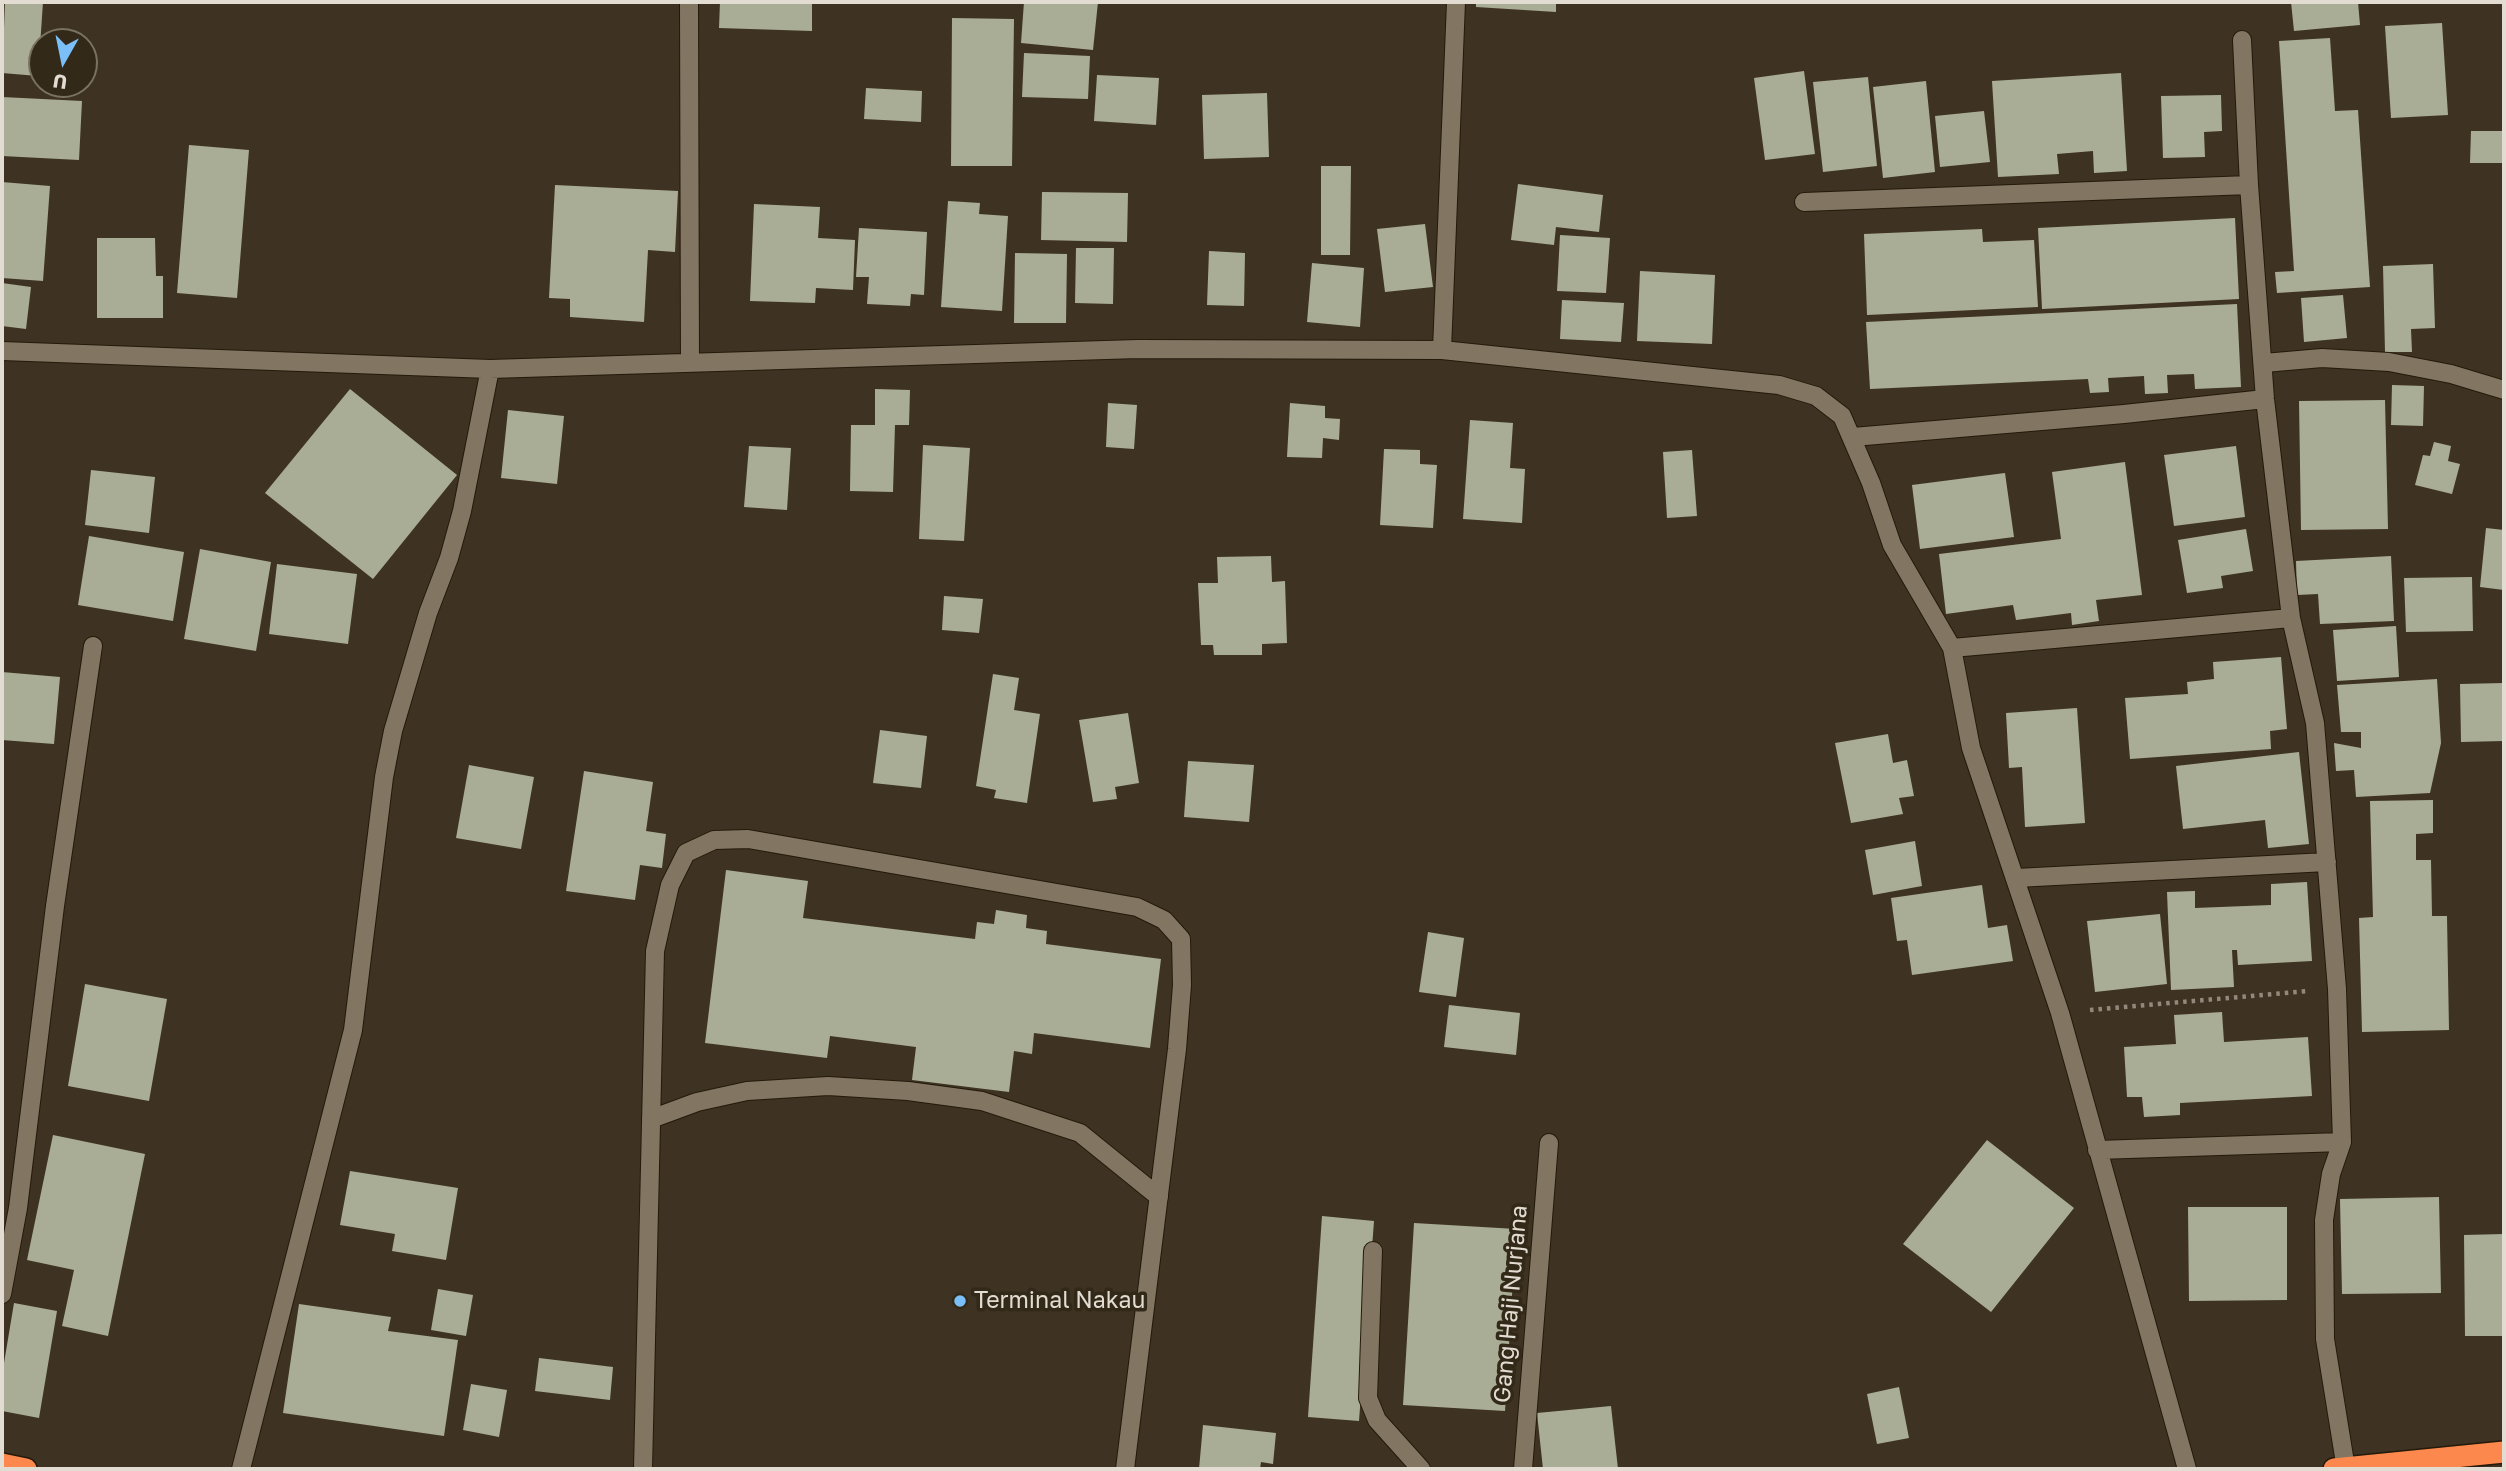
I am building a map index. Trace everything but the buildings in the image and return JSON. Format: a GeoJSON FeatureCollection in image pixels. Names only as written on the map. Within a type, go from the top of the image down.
{"type":"FeatureCollection","features":[{"type":"Feature","properties":{"kind":"highway"},"geometry":{"type":"LineString","coordinates":[[2342,1469],[2504,1452]]}},
{"type":"Feature","properties":{"kind":"highway"},"geometry":{"type":"LineString","coordinates":[[2,1464],[26,1469]]}},
{"type":"Feature","properties":{"kind":"street"},"geometry":{"type":"LineString","coordinates":[[689,2],[690,363]]}},
{"type":"Feature","properties":{"kind":"street"},"geometry":{"type":"LineString","coordinates":[[1442,350],[1456,2]]}},
{"type":"Feature","properties":{"kind":"street"},"geometry":{"type":"LineString","coordinates":[[2242,40],[2249,185],[2265,399],[2291,618],[2315,723],[2337,989],[2342,1142],[2331,1174],[2324,1220],[2325,1339],[2342,1469]]}},
{"type":"Feature","properties":{"kind":"street"},"geometry":{"type":"LineString","coordinates":[[1804,202],[2249,185]]}},
{"type":"Feature","properties":{"kind":"street"},"geometry":{"type":"LineString","coordinates":[[2,351],[490,369],[1138,349],[1442,350],[1779,384],[1816,396],[1842,416],[1853,437],[1892,545],[1952,648],[1971,748],[2060,1013],[2188,1469]]}},
{"type":"Feature","properties":{"kind":"street"},"geometry":{"type":"LineString","coordinates":[[2264,363],[2322,358],[2389,362],[2451,374],[2504,390]]}},
{"type":"Feature","properties":{"kind":"street"},"geometry":{"type":"LineString","coordinates":[[241,1469],[353,1030],[384,777],[393,731],[462,510],[490,369]]}},
{"type":"Feature","properties":{"kind":"street"},"geometry":{"type":"LineString","coordinates":[[1853,437],[2265,399]]}},
{"type":"Feature","properties":{"kind":"street"},"geometry":{"type":"LineString","coordinates":[[1952,648],[2291,618]]}},
{"type":"Feature","properties":{"kind":"street"},"geometry":{"type":"LineString","coordinates":[[2,1294],[18,1208],[55,906],[93,646]]}},
{"type":"Feature","properties":{"kind":"street"},"geometry":{"type":"LineString","coordinates":[[643,1469],[655,951],[670,885],[686,853],[714,840],[748,839],[1137,907],[1164,920],[1181,939],[1182,985],[1177,1049],[1125,1469]]}},
{"type":"Feature","properties":{"kind":"street"},"geometry":{"type":"LineString","coordinates":[[2016,878],[2327,862]]}},
{"type":"Feature","properties":{"kind":"street"},"geometry":{"type":"LineString","coordinates":[[651,1119],[697,1102],[747,1091],[828,1086],[908,1091],[982,1101],[1080,1133],[1159,1197]]}},
{"type":"Feature","properties":{"kind":"street"},"geometry":{"type":"LineString","coordinates":[[2097,1150],[2342,1142]]}},
{"type":"Feature","properties":{"kind":"street","name":"Gang Haji Nurjana"},"geometry":{"type":"LineString","coordinates":[[1522,1469],[1549,1143]]}},
{"type":"Feature","properties":{"kind":"street"},"geometry":{"type":"LineString","coordinates":[[1373,1251],[1368,1398],[1377,1420],[1421,1469]]}},
{"type":"Feature","properties":{"kind":"path"},"geometry":{"type":"LineString","coordinates":[[2060,1013],[2337,989]]}},
{"type":"Feature","properties":{"kind":"place","name":"Terminal Nakau"},"geometry":{"type":"Point","coordinates":[960,1301]}}]}
